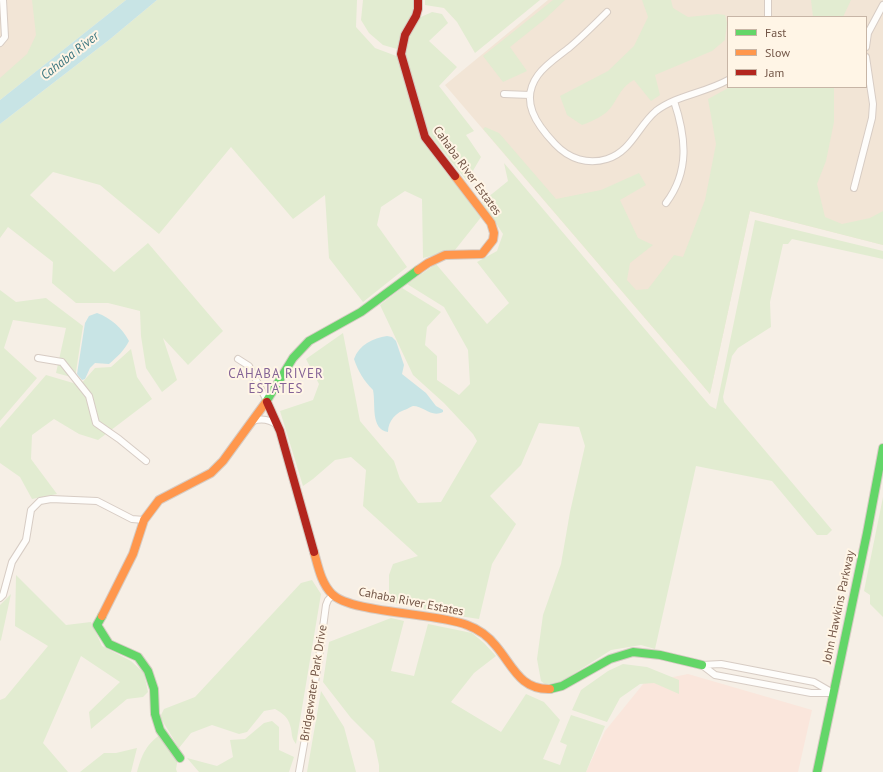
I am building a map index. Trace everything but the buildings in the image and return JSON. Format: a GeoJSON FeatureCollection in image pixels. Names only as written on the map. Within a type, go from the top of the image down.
{"type":"FeatureCollection","features":[{"type":"Feature","properties":{"kind":"street"},"geometry":{"type":"LineString","coordinates":[[0,43],[5,37],[3,0]]}},
{"type":"Feature","properties":{"kind":"street","name":"Cahaba River Estates"},"geometry":{"type":"LineString","coordinates":[[180,758],[160,730],[155,714],[154,688],[148,671],[138,657],[109,644],[97,625],[133,554],[144,520],[159,500],[211,473],[223,461],[267,402],[293,358],[309,341],[361,312],[428,263],[445,255],[482,254],[493,243],[495,234],[491,223],[425,137],[400,54],[405,35],[416,16],[418,0]]}},
{"type":"Feature","properties":{"kind":"street"},"geometry":{"type":"LineString","coordinates":[[768,0],[768,16]]}},
{"type":"Feature","properties":{"kind":"street"},"geometry":{"type":"LineString","coordinates":[[867,40],[868,33],[883,5]]}},
{"type":"Feature","properties":{"kind":"street"},"geometry":{"type":"LineString","coordinates":[[607,12],[590,30],[541,71],[533,84],[530,95],[531,109],[536,121],[558,147],[567,154],[575,158],[592,162],[609,159],[622,152],[631,143],[650,116],[665,105],[720,85],[727,81]]}},
{"type":"Feature","properties":{"kind":"street"},"geometry":{"type":"LineString","coordinates":[[854,188],[872,118],[872,104],[867,65]]}},
{"type":"Feature","properties":{"kind":"street"},"geometry":{"type":"LineString","coordinates":[[504,94],[530,95]]}},
{"type":"Feature","properties":{"kind":"street"},"geometry":{"type":"LineString","coordinates":[[666,203],[674,192],[683,162],[683,134],[674,101]]}},
{"type":"Feature","properties":{"kind":"street"},"geometry":{"type":"LineString","coordinates":[[38,358],[62,362],[89,396],[96,424],[119,439],[146,461]]}},
{"type":"Feature","properties":{"kind":"street"},"geometry":{"type":"LineString","coordinates":[[238,359],[249,366],[280,431],[320,572],[329,591],[333,595]]}},
{"type":"Feature","properties":{"kind":"street"},"geometry":{"type":"LineString","coordinates":[[253,421],[266,419],[277,425]]}},
{"type":"Feature","properties":{"kind":"street","name":"John Hawkins Parkway"},"geometry":{"type":"LineString","coordinates":[[817,772],[883,448]]}},
{"type":"Feature","properties":{"kind":"street"},"geometry":{"type":"LineString","coordinates":[[0,598],[3,595],[12,562],[26,540],[31,510],[40,501],[50,499],[97,501],[132,519],[144,520]]}},
{"type":"Feature","properties":{"kind":"street","name":"Cahaba River Estates"},"geometry":{"type":"LineString","coordinates":[[333,595],[357,605],[431,617],[467,625],[490,640],[522,680],[532,688],[541,690],[553,690],[610,659],[633,652],[660,655],[702,665],[721,664],[814,682],[833,693]]}},
{"type":"Feature","properties":{"kind":"street","name":"Bridgewater Park Drive"},"geometry":{"type":"LineString","coordinates":[[300,772],[318,665],[326,605],[328,600],[333,595]]}},
{"type":"Feature","properties":{"kind":"street","name":"Cahaba River Estates"},"geometry":{"type":"LineString","coordinates":[[702,665],[715,675],[811,693],[833,693]]}},
{"type":"Feature","properties":{"kind":"shaded area"},"geometry":{"type":"Polygon","coordinates":[[[0,0],[78,0],[0,85],[0,0]]]}},
{"type":"Feature","properties":{"kind":"shaded area"},"geometry":{"type":"Polygon","coordinates":[[[548,0],[883,0],[883,245],[750,211],[710,394],[445,85],[548,0]]]}},
{"type":"Feature","properties":{"kind":"shaded area"},"geometry":{"type":"Polygon","coordinates":[[[688,674],[812,710],[798,772],[586,772],[605,731],[644,683],[688,674]]]}},
{"type":"Feature","properties":{"kind":"green space"},"geometry":{"type":"Polygon","coordinates":[[[32,0],[126,0],[0,100],[0,78],[27,54],[36,35],[32,0]]]}},
{"type":"Feature","properties":{"kind":"green space"},"geometry":{"type":"Polygon","coordinates":[[[157,0],[357,0],[356,27],[375,48],[399,57],[410,103],[421,138],[482,216],[455,250],[423,258],[422,199],[405,191],[381,207],[377,225],[407,267],[363,302],[329,258],[325,195],[293,219],[231,147],[159,234],[100,185],[53,172],[30,195],[114,272],[148,243],[223,331],[188,365],[163,338],[177,380],[162,392],[146,368],[141,336],[140,311],[108,303],[76,303],[52,283],[53,262],[8,227],[0,238],[0,124],[109,40],[157,0]]]}},
{"type":"Feature","properties":{"kind":"green space"},"geometry":{"type":"Polygon","coordinates":[[[363,0],[415,0],[413,17],[402,34],[397,49],[383,45],[369,33],[361,20],[363,0]]]}},
{"type":"Feature","properties":{"kind":"green space"},"geometry":{"type":"Polygon","coordinates":[[[425,0],[540,0],[475,53],[457,22],[444,8],[425,5],[425,0]]]}},
{"type":"Feature","properties":{"kind":"green space"},"geometry":{"type":"Polygon","coordinates":[[[553,0],[565,0],[545,19],[510,47],[527,71],[503,82],[483,56],[553,0]]]}},
{"type":"Feature","properties":{"kind":"green space"},"geometry":{"type":"Polygon","coordinates":[[[642,0],[671,0],[673,8],[688,17],[718,14],[725,15],[727,23],[725,40],[712,51],[655,75],[660,95],[651,101],[634,80],[624,88],[606,113],[582,125],[567,115],[560,96],[608,71],[634,46],[648,17],[642,0]]]}},
{"type":"Feature","properties":{"kind":"green space"},"geometry":{"type":"Polygon","coordinates":[[[811,0],[851,0],[843,16],[813,16],[811,0]]]}},
{"type":"Feature","properties":{"kind":"green space"},"geometry":{"type":"Polygon","coordinates":[[[432,12],[442,14],[448,23],[429,41],[457,67],[439,86],[474,131],[466,135],[481,157],[467,181],[429,134],[406,58],[406,47],[411,31],[421,17],[432,12]]]}},
{"type":"Feature","properties":{"kind":"green space"},"geometry":{"type":"Polygon","coordinates":[[[728,88],[834,88],[834,122],[826,161],[817,184],[825,217],[842,224],[870,218],[883,211],[883,245],[750,211],[710,394],[483,129],[485,127],[499,133],[556,199],[601,190],[639,173],[646,185],[620,200],[638,238],[653,245],[630,263],[627,280],[636,290],[648,289],[674,255],[683,257],[705,200],[716,144],[708,99],[728,88]]]}},
{"type":"Feature","properties":{"kind":"green space"},"geometry":{"type":"Polygon","coordinates":[[[504,163],[710,406],[716,409],[755,220],[883,251],[883,259],[792,239],[788,244],[783,244],[770,302],[771,327],[738,348],[732,356],[723,397],[724,402],[832,530],[827,535],[817,535],[772,481],[696,466],[655,649],[641,645],[611,650],[553,687],[546,685],[541,681],[537,659],[543,615],[561,564],[570,512],[585,446],[579,427],[539,423],[521,465],[490,496],[516,524],[492,564],[479,619],[389,602],[389,575],[393,564],[418,556],[363,506],[366,470],[351,457],[335,460],[303,486],[280,411],[313,400],[319,384],[306,359],[343,333],[360,421],[394,461],[400,479],[418,503],[441,502],[477,441],[473,434],[444,403],[413,375],[380,305],[402,288],[441,312],[427,327],[425,345],[437,356],[437,380],[459,395],[470,384],[468,350],[444,307],[407,284],[436,264],[487,324],[509,303],[477,262],[497,251],[503,234],[482,202],[508,181],[504,163]]]}},
{"type":"Feature","properties":{"kind":"green space"},"geometry":{"type":"Polygon","coordinates":[[[0,290],[16,302],[46,298],[83,326],[75,378],[56,373],[66,328],[13,320],[4,348],[37,378],[0,421],[0,290]]]}},
{"type":"Feature","properties":{"kind":"green space"},"geometry":{"type":"Polygon","coordinates":[[[131,349],[137,377],[152,399],[98,440],[79,434],[54,419],[32,435],[31,459],[57,494],[32,499],[20,477],[0,463],[0,428],[46,375],[80,385],[95,368],[111,367],[131,349]]]}},
{"type":"Feature","properties":{"kind":"green space"},"geometry":{"type":"Polygon","coordinates":[[[883,497],[883,617],[870,604],[870,595],[864,591],[883,497]]]}},
{"type":"Feature","properties":{"kind":"green space"},"geometry":{"type":"Polygon","coordinates":[[[16,575],[66,625],[91,622],[102,646],[131,661],[144,673],[148,692],[143,697],[127,699],[91,729],[89,712],[120,682],[81,656],[43,743],[68,772],[0,772],[0,700],[5,698],[48,646],[15,626],[16,575]]]}},
{"type":"Feature","properties":{"kind":"green space"},"geometry":{"type":"Polygon","coordinates":[[[312,580],[321,594],[296,744],[293,739],[288,720],[275,709],[264,711],[247,732],[239,734],[212,725],[191,733],[179,748],[160,717],[164,709],[195,697],[301,583],[312,580]]]}},
{"type":"Feature","properties":{"kind":"green space"},"geometry":{"type":"Polygon","coordinates":[[[11,594],[1,640],[0,641],[0,605],[11,594]]]}},
{"type":"Feature","properties":{"kind":"green space"},"geometry":{"type":"Polygon","coordinates":[[[391,618],[404,621],[391,671],[414,676],[428,624],[472,633],[484,643],[496,656],[474,673],[451,702],[501,732],[526,694],[544,702],[560,720],[543,759],[560,765],[567,745],[560,742],[571,715],[605,726],[586,772],[379,772],[374,741],[351,718],[323,682],[329,642],[391,618]]]}},
{"type":"Feature","properties":{"kind":"green space"},"geometry":{"type":"Polygon","coordinates":[[[623,664],[647,667],[679,680],[679,694],[654,683],[640,684],[620,698],[607,722],[572,710],[581,690],[608,671],[623,664]]]}},
{"type":"Feature","properties":{"kind":"green space"},"geometry":{"type":"Polygon","coordinates":[[[321,691],[344,727],[356,772],[307,772],[321,691]]]}},
{"type":"Feature","properties":{"kind":"green space"},"geometry":{"type":"Polygon","coordinates":[[[272,721],[279,727],[279,750],[294,757],[289,772],[199,772],[187,758],[217,766],[233,757],[230,740],[245,739],[264,723],[272,721]]]}},
{"type":"Feature","properties":{"kind":"green space"},"geometry":{"type":"Polygon","coordinates":[[[161,734],[178,758],[176,769],[177,772],[137,772],[145,750],[161,734]]]}},
{"type":"Feature","properties":{"kind":"green space"},"geometry":{"type":"Polygon","coordinates":[[[137,748],[131,772],[80,772],[104,753],[116,753],[137,748]]]}},
{"type":"Feature","properties":{"kind":"water","name":"Cahaba River"},"geometry":{"type":"Polygon","coordinates":[[[126,0],[157,0],[109,40],[0,124],[0,100],[126,0]]]}},
{"type":"Feature","properties":{"kind":"water"},"geometry":{"type":"Polygon","coordinates":[[[97,313],[116,324],[129,341],[123,351],[109,364],[95,363],[90,368],[85,379],[82,380],[77,374],[85,323],[89,316],[97,313]]]}},
{"type":"Feature","properties":{"kind":"water"},"geometry":{"type":"Polygon","coordinates":[[[387,336],[392,337],[396,341],[404,365],[402,374],[426,393],[436,406],[443,410],[443,412],[435,414],[412,406],[399,412],[393,418],[389,424],[388,432],[382,430],[378,426],[375,415],[373,390],[357,368],[354,359],[359,350],[367,343],[377,338],[387,336]]]}},
{"type":"Feature","properties":{"kind":"traffic: fast"},"geometry":{"type":"LineString","coordinates":[[266,402],[293,358],[309,341],[361,312],[418,270]]}},
{"type":"Feature","properties":{"kind":"traffic: fast"},"geometry":{"type":"LineString","coordinates":[[817,772],[867,533],[883,448]]}},
{"type":"Feature","properties":{"kind":"traffic: fast"},"geometry":{"type":"LineString","coordinates":[[102,616],[97,625],[109,644],[138,657],[148,671],[154,689],[155,714],[160,730],[180,758]]}},
{"type":"Feature","properties":{"kind":"traffic: fast"},"geometry":{"type":"LineString","coordinates":[[550,689],[562,686],[610,659],[633,652],[660,655],[702,665]]}},
{"type":"Feature","properties":{"kind":"traffic: slow"},"geometry":{"type":"LineString","coordinates":[[418,270],[428,263],[445,255],[482,254],[493,240],[494,233],[491,223],[455,176]]}},
{"type":"Feature","properties":{"kind":"traffic: slow"},"geometry":{"type":"LineString","coordinates":[[102,616],[133,554],[144,520],[159,500],[211,473],[223,461],[266,402]]}},
{"type":"Feature","properties":{"kind":"traffic: slow"},"geometry":{"type":"LineString","coordinates":[[314,552],[320,574],[325,585],[332,594],[342,600],[375,609],[436,618],[467,625],[490,639],[524,681],[531,686],[550,689]]}},
{"type":"Feature","properties":{"kind":"traffic: jam"},"geometry":{"type":"LineString","coordinates":[[418,0],[416,16],[405,35],[401,54],[425,137],[455,176]]}},
{"type":"Feature","properties":{"kind":"traffic: jam"},"geometry":{"type":"LineString","coordinates":[[267,402],[280,431],[314,552]]}},
{"type":"Feature","properties":{"kind":"district","name":"CAHABA RIVER ESTATES"},"geometry":{"type":"Point","coordinates":[276,382]}}]}
